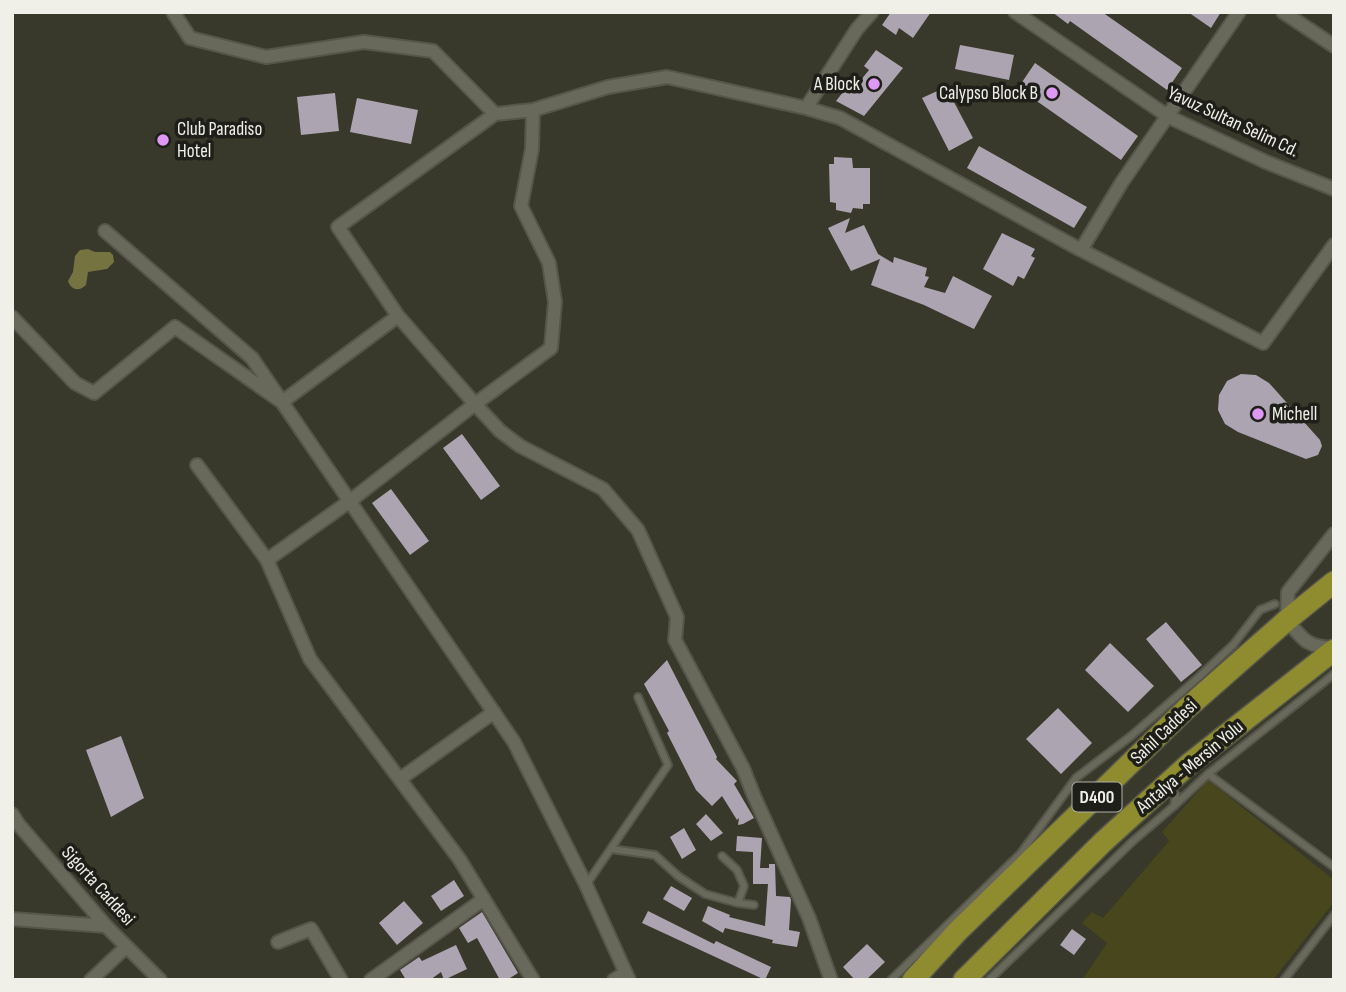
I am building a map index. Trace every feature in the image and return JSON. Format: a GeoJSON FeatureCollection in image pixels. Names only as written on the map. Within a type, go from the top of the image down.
{"type":"FeatureCollection","features":[{"type":"Feature","properties":{"kind":"highway","name":"Sahil Caddesi"},"geometry":{"type":"LineString","coordinates":[[912,980],[958,931],[1186,709],[1281,612],[1334,582]]}},
{"type":"Feature","properties":{"kind":"highway","name":"Antalya - Mersin Yolu"},"geometry":{"type":"LineString","coordinates":[[964,980],[1103,842],[1189,764],[1334,649]]}},
{"type":"Feature","properties":{"kind":"street"},"geometry":{"type":"LineString","coordinates":[[173,12],[190,38],[266,57],[364,42],[433,51],[495,114]]}},
{"type":"Feature","properties":{"kind":"street"},"geometry":{"type":"LineString","coordinates":[[806,108],[872,12]]}},
{"type":"Feature","properties":{"kind":"street","name":"Yavuz Sultan Selim Cd."},"geometry":{"type":"LineString","coordinates":[[1015,12],[1169,117],[1266,162],[1334,189]]}},
{"type":"Feature","properties":{"kind":"street"},"geometry":{"type":"LineString","coordinates":[[1081,250],[1122,182],[1240,12]]}},
{"type":"Feature","properties":{"kind":"street"},"geometry":{"type":"LineString","coordinates":[[1283,12],[1334,46]]}},
{"type":"Feature","properties":{"kind":"street"},"geometry":{"type":"LineString","coordinates":[[831,980],[809,918],[743,768],[675,640],[677,617],[638,530],[603,489],[520,446],[500,431],[398,316],[338,227],[495,114],[533,110],[608,88],[667,77],[841,118],[1081,250],[1263,343],[1334,245]]}},
{"type":"Feature","properties":{"kind":"street"},"geometry":{"type":"LineString","coordinates":[[267,560],[350,501],[551,348],[555,302],[549,263],[522,206],[532,149],[533,110]]}},
{"type":"Feature","properties":{"kind":"street"},"geometry":{"type":"LineString","coordinates":[[104,231],[252,358],[494,712],[514,742],[628,976],[614,980]]}},
{"type":"Feature","properties":{"kind":"street"},"geometry":{"type":"LineString","coordinates":[[282,402],[398,316]]}},
{"type":"Feature","properties":{"kind":"street"},"geometry":{"type":"LineString","coordinates":[[12,317],[75,383],[94,393],[175,327],[282,402]]}},
{"type":"Feature","properties":{"kind":"street"},"geometry":{"type":"LineString","coordinates":[[197,465],[267,560],[310,659],[460,860],[533,980]]}},
{"type":"Feature","properties":{"kind":"street"},"geometry":{"type":"LineString","coordinates":[[1334,534],[1288,592],[1281,612],[1301,638],[1314,647],[1334,649]]}},
{"type":"Feature","properties":{"kind":"street"},"geometry":{"type":"LineString","coordinates":[[400,779],[494,712]]}},
{"type":"Feature","properties":{"kind":"street","name":"Sigorta Caddesi"},"geometry":{"type":"LineString","coordinates":[[12,814],[106,926],[160,980]]}},
{"type":"Feature","properties":{"kind":"street"},"geometry":{"type":"LineString","coordinates":[[372,980],[484,900]]}},
{"type":"Feature","properties":{"kind":"street"},"geometry":{"type":"LineString","coordinates":[[12,919],[106,926]]}},
{"type":"Feature","properties":{"kind":"street"},"geometry":{"type":"LineString","coordinates":[[278,942],[311,929],[341,980]]}},
{"type":"Feature","properties":{"kind":"street"},"geometry":{"type":"LineString","coordinates":[[91,980],[126,947]]}},
{"type":"Feature","properties":{"kind":"lane"},"geometry":{"type":"LineString","coordinates":[[891,980],[1021,853],[1076,778],[1131,736],[1199,677],[1233,645],[1260,610],[1281,612]]}},
{"type":"Feature","properties":{"kind":"lane"},"geometry":{"type":"LineString","coordinates":[[989,980],[1133,841],[1208,774],[1334,674]]}},
{"type":"Feature","properties":{"kind":"lane"},"geometry":{"type":"LineString","coordinates":[[586,885],[668,765],[638,697]]}},
{"type":"Feature","properties":{"kind":"lane"},"geometry":{"type":"LineString","coordinates":[[1208,774],[1334,867]]}},
{"type":"Feature","properties":{"kind":"lane"},"geometry":{"type":"LineString","coordinates":[[1174,806],[1176,795]]}},
{"type":"Feature","properties":{"kind":"lane"},"geometry":{"type":"LineString","coordinates":[[611,849],[655,855],[678,876],[705,894],[754,905]]}},
{"type":"Feature","properties":{"kind":"lane"},"geometry":{"type":"LineString","coordinates":[[722,856],[737,870],[744,886],[738,903]]}},
{"type":"Feature","properties":{"kind":"lane"},"geometry":{"type":"LineString","coordinates":[[1284,980],[1334,915]]}},
{"type":"Feature","properties":{"kind":"shaded area"},"geometry":{"type":"Polygon","coordinates":[[[80,250],[110,252],[114,262],[107,269],[88,272],[86,285],[76,289],[68,281],[73,272],[75,256],[80,250]]]}},
{"type":"Feature","properties":{"kind":"shaded area"},"geometry":{"type":"Polygon","coordinates":[[[1208,780],[1334,880],[1334,902],[1273,980],[1082,980],[1107,943],[1082,923],[1092,912],[1103,918],[1169,841],[1162,832],[1208,780]]]}},
{"type":"Feature","properties":{"kind":"building"},"geometry":{"type":"Polygon","coordinates":[[[891,12],[931,12],[913,38],[899,28],[896,35],[882,25],[891,12]]]}},
{"type":"Feature","properties":{"kind":"building"},"geometry":{"type":"Polygon","coordinates":[[[1052,12],[1102,12],[1182,68],[1167,90],[1070,21],[1068,24],[1052,12]]]}},
{"type":"Feature","properties":{"kind":"building"},"geometry":{"type":"Polygon","coordinates":[[[1188,12],[1221,12],[1211,28],[1188,12]]]}},
{"type":"Feature","properties":{"kind":"building"},"geometry":{"type":"Polygon","coordinates":[[[960,45],[1014,55],[1009,80],[955,69],[960,45]]]}},
{"type":"Feature","properties":{"kind":"building","name":"A Block"},"geometry":{"type":"Polygon","coordinates":[[[876,50],[903,68],[864,116],[836,101],[851,82],[856,86],[869,70],[864,66],[876,50]]]}},
{"type":"Feature","properties":{"kind":"building"},"geometry":{"type":"Polygon","coordinates":[[[1035,63],[1138,136],[1121,160],[1018,88],[1035,63]]]}},
{"type":"Feature","properties":{"kind":"building"},"geometry":{"type":"Polygon","coordinates":[[[946,87],[973,138],[949,151],[922,98],[946,87]]]}},
{"type":"Feature","properties":{"kind":"building"},"geometry":{"type":"Polygon","coordinates":[[[335,93],[339,131],[301,135],[297,97],[335,93]]]}},
{"type":"Feature","properties":{"kind":"building"},"geometry":{"type":"Polygon","coordinates":[[[357,98],[418,110],[411,144],[350,132],[357,98]]]}},
{"type":"Feature","properties":{"kind":"building"},"geometry":{"type":"Polygon","coordinates":[[[979,146],[1087,207],[1074,228],[967,168],[979,146]]]}},
{"type":"Feature","properties":{"kind":"building"},"geometry":{"type":"Polygon","coordinates":[[[834,157],[852,158],[853,168],[870,168],[870,204],[863,204],[863,209],[853,208],[851,213],[836,210],[836,203],[830,202],[829,164],[834,164],[834,157]]]}},
{"type":"Feature","properties":{"kind":"building"},"geometry":{"type":"Polygon","coordinates":[[[850,218],[845,233],[864,225],[878,254],[893,263],[894,257],[927,268],[925,276],[929,277],[924,287],[945,293],[953,276],[992,296],[974,329],[924,305],[871,285],[880,259],[851,271],[828,228],[850,218]]]}},
{"type":"Feature","properties":{"kind":"building"},"geometry":{"type":"Polygon","coordinates":[[[1002,233],[1035,249],[1031,256],[1035,258],[1024,279],[1018,276],[1013,286],[983,269],[1002,233]]]}},
{"type":"Feature","properties":{"kind":"building","name":"Michell"},"geometry":{"type":"Polygon","coordinates":[[[1241,374],[1256,375],[1269,383],[1320,440],[1322,446],[1318,455],[1306,459],[1238,432],[1225,424],[1218,410],[1219,395],[1227,381],[1241,374]]]}},
{"type":"Feature","properties":{"kind":"building"},"geometry":{"type":"Polygon","coordinates":[[[462,434],[500,486],[481,500],[443,448],[462,434]]]}},
{"type":"Feature","properties":{"kind":"building"},"geometry":{"type":"Polygon","coordinates":[[[391,489],[429,541],[410,555],[372,503],[391,489]]]}},
{"type":"Feature","properties":{"kind":"building"},"geometry":{"type":"Polygon","coordinates":[[[1166,622],[1202,665],[1181,682],[1146,639],[1166,622]]]}},
{"type":"Feature","properties":{"kind":"building"},"geometry":{"type":"Polygon","coordinates":[[[1110,643],[1154,686],[1128,712],[1085,670],[1110,643]]]}},
{"type":"Feature","properties":{"kind":"building"},"geometry":{"type":"Polygon","coordinates":[[[667,660],[716,759],[737,781],[734,784],[754,818],[743,824],[738,825],[739,818],[737,820],[722,796],[712,806],[696,790],[644,684],[667,660]]]}},
{"type":"Feature","properties":{"kind":"building"},"geometry":{"type":"Polygon","coordinates":[[[1058,708],[1092,743],[1061,774],[1026,739],[1058,708]]]}},
{"type":"Feature","properties":{"kind":"building"},"geometry":{"type":"Polygon","coordinates":[[[121,736],[144,798],[111,817],[86,750],[121,736]]]}},
{"type":"Feature","properties":{"kind":"building"},"geometry":{"type":"Polygon","coordinates":[[[706,814],[723,833],[711,841],[696,824],[706,814]]]}},
{"type":"Feature","properties":{"kind":"building"},"geometry":{"type":"Polygon","coordinates":[[[684,828],[696,850],[682,859],[670,837],[684,828]]]}},
{"type":"Feature","properties":{"kind":"building"},"geometry":{"type":"Polygon","coordinates":[[[737,836],[762,838],[760,868],[769,868],[769,864],[775,864],[776,896],[790,897],[789,930],[800,932],[797,947],[772,943],[773,940],[725,928],[723,933],[702,921],[708,906],[730,915],[729,917],[765,926],[768,884],[753,884],[753,852],[736,851],[737,836]]]}},
{"type":"Feature","properties":{"kind":"building"},"geometry":{"type":"Polygon","coordinates":[[[454,880],[464,896],[441,911],[431,896],[454,880]]]}},
{"type":"Feature","properties":{"kind":"building"},"geometry":{"type":"Polygon","coordinates":[[[671,886],[692,898],[684,911],[663,899],[671,886]]]}},
{"type":"Feature","properties":{"kind":"building"},"geometry":{"type":"Polygon","coordinates":[[[404,901],[423,923],[397,945],[379,923],[404,901]]]}},
{"type":"Feature","properties":{"kind":"building"},"geometry":{"type":"Polygon","coordinates":[[[648,911],[714,944],[716,941],[771,967],[765,980],[642,923],[648,911]]]}},
{"type":"Feature","properties":{"kind":"building"},"geometry":{"type":"Polygon","coordinates":[[[482,912],[518,973],[507,980],[500,980],[477,938],[468,943],[459,928],[482,912]]]}},
{"type":"Feature","properties":{"kind":"building"},"geometry":{"type":"Polygon","coordinates":[[[1072,929],[1086,939],[1074,955],[1060,945],[1072,929]]]}},
{"type":"Feature","properties":{"kind":"building"},"geometry":{"type":"Polygon","coordinates":[[[867,944],[885,962],[866,980],[855,980],[843,967],[867,944]]]}},
{"type":"Feature","properties":{"kind":"building"},"geometry":{"type":"Polygon","coordinates":[[[456,945],[467,969],[444,980],[441,972],[430,980],[406,980],[400,970],[419,957],[422,961],[456,945]]]}},
{"type":"Feature","properties":{"kind":"place","name":"A Block"},"geometry":{"type":"Point","coordinates":[874,84]}},
{"type":"Feature","properties":{"kind":"place","name":"Calypso Block B"},"geometry":{"type":"Point","coordinates":[1052,93]}},
{"type":"Feature","properties":{"kind":"place","name":"Club Paradiso Hotel"},"geometry":{"type":"Point","coordinates":[163,140]}},
{"type":"Feature","properties":{"kind":"place","name":"Michell"},"geometry":{"type":"Point","coordinates":[1258,414]}}]}
